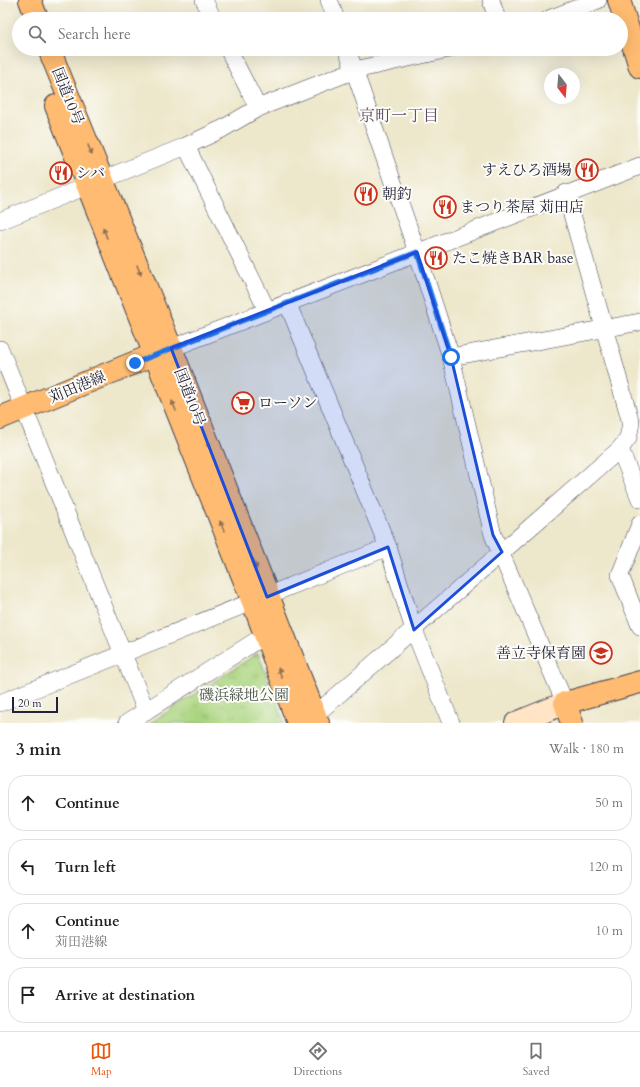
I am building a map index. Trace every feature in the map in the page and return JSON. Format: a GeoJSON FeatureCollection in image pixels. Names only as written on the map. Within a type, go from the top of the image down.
{"type":"FeatureCollection","features":[{"type":"Feature","properties":{"kind":"main road"},"geometry":{"type":"LineString","coordinates":[[15,0],[19,12]]}},
{"type":"Feature","properties":{"kind":"main road"},"geometry":{"type":"LineString","coordinates":[[30,0],[34,12]]}},
{"type":"Feature","properties":{"kind":"main road"},"geometry":{"type":"LineString","coordinates":[[619,0],[623,12]]}},
{"type":"Feature","properties":{"kind":"main road"},"geometry":{"type":"LineString","coordinates":[[628,29],[640,67]]}},
{"type":"Feature","properties":{"kind":"main road","name":"国道10号"},"geometry":{"type":"LineString","coordinates":[[37,56],[95,183]]}},
{"type":"Feature","properties":{"kind":"main road","name":"国道10号"},"geometry":{"type":"LineString","coordinates":[[51,56],[95,183],[308,721]]}},
{"type":"Feature","properties":{"kind":"main road","name":"苅田港線"},"geometry":{"type":"LineString","coordinates":[[0,418],[162,352]]}},
{"type":"Feature","properties":{"kind":"main road","name":"国道10号"},"geometry":{"type":"LineString","coordinates":[[260,600],[265,635],[308,721]]}},
{"type":"Feature","properties":{"kind":"main road"},"geometry":{"type":"LineString","coordinates":[[516,723],[568,713],[640,682]]}},
{"type":"Feature","properties":{"kind":"street"},"geometry":{"type":"LineString","coordinates":[[204,0],[210,12]]}},
{"type":"Feature","properties":{"kind":"street"},"geometry":{"type":"LineString","coordinates":[[329,0],[333,12]]}},
{"type":"Feature","properties":{"kind":"street"},"geometry":{"type":"LineString","coordinates":[[491,0],[495,12]]}},
{"type":"Feature","properties":{"kind":"street"},"geometry":{"type":"LineString","coordinates":[[567,12],[598,0]]}},
{"type":"Feature","properties":{"kind":"street"},"geometry":{"type":"LineString","coordinates":[[232,56],[258,108]]}},
{"type":"Feature","properties":{"kind":"street"},"geometry":{"type":"LineString","coordinates":[[349,56],[417,252],[451,357],[493,535],[502,552],[568,713]]}},
{"type":"Feature","properties":{"kind":"street"},"geometry":{"type":"LineString","coordinates":[[0,221],[186,146],[222,129],[258,108],[354,70],[417,56]]}},
{"type":"Feature","properties":{"kind":"street"},"geometry":{"type":"LineString","coordinates":[[186,146],[267,310]]}},
{"type":"Feature","properties":{"kind":"street"},"geometry":{"type":"LineString","coordinates":[[162,352],[566,193],[640,166]]}},
{"type":"Feature","properties":{"kind":"street"},"geometry":{"type":"LineString","coordinates":[[308,721],[620,449],[628,438],[631,423],[566,193]]}},
{"type":"Feature","properties":{"kind":"street"},"geometry":{"type":"LineString","coordinates":[[287,302],[388,547],[414,630],[451,723]]}},
{"type":"Feature","properties":{"kind":"street"},"geometry":{"type":"LineString","coordinates":[[451,357],[640,322]]}},
{"type":"Feature","properties":{"kind":"street"},"geometry":{"type":"LineString","coordinates":[[0,349],[146,711]]}},
{"type":"Feature","properties":{"kind":"street"},"geometry":{"type":"LineString","coordinates":[[620,449],[640,499]]}},
{"type":"Feature","properties":{"kind":"street"},"geometry":{"type":"LineString","coordinates":[[640,524],[620,576],[640,626]]}},
{"type":"Feature","properties":{"kind":"street"},"geometry":{"type":"LineString","coordinates":[[0,703],[260,600],[388,547]]}},
{"type":"Feature","properties":{"kind":"street"},"geometry":{"type":"LineString","coordinates":[[127,723],[265,635]]}},
{"type":"Feature","properties":{"kind":"highlighted area"},"geometry":{"type":"Polygon","coordinates":[[[417,252],[451,357],[493,535],[502,552],[414,630],[388,547],[267,597],[171,348],[417,252]]]}},
{"type":"Feature","properties":{"kind":"green space","name":"磯浜緑地公園"},"geometry":{"type":"Polygon","coordinates":[[[258,653],[285,723],[150,723],[258,653]]]}},
{"type":"Feature","properties":{"kind":"place","name":"すえひろ酒場"},"geometry":{"type":"Point","coordinates":[587,170]}},
{"type":"Feature","properties":{"kind":"place","name":"シバ"},"geometry":{"type":"Point","coordinates":[61,173]}},
{"type":"Feature","properties":{"kind":"place","name":"朝釣"},"geometry":{"type":"Point","coordinates":[366,194]}},
{"type":"Feature","properties":{"kind":"place","name":"まつり茶屋 苅田店"},"geometry":{"type":"Point","coordinates":[445,207]}},
{"type":"Feature","properties":{"kind":"place","name":"たこ焼きBAR base"},"geometry":{"type":"Point","coordinates":[436,258]}},
{"type":"Feature","properties":{"kind":"place","name":"ローソン"},"geometry":{"type":"Point","coordinates":[243,403]}},
{"type":"Feature","properties":{"kind":"place","name":"善立寺保育園"},"geometry":{"type":"Point","coordinates":[601,653]}},
{"type":"Feature","properties":{"kind":"district","name":"京町一丁目"},"geometry":{"type":"Point","coordinates":[399,116]}},
{"type":"Feature","properties":{"kind":"route"},"geometry":{"type":"LineString","coordinates":[[135,363],[185,342],[417,252],[451,357]]}}]}
